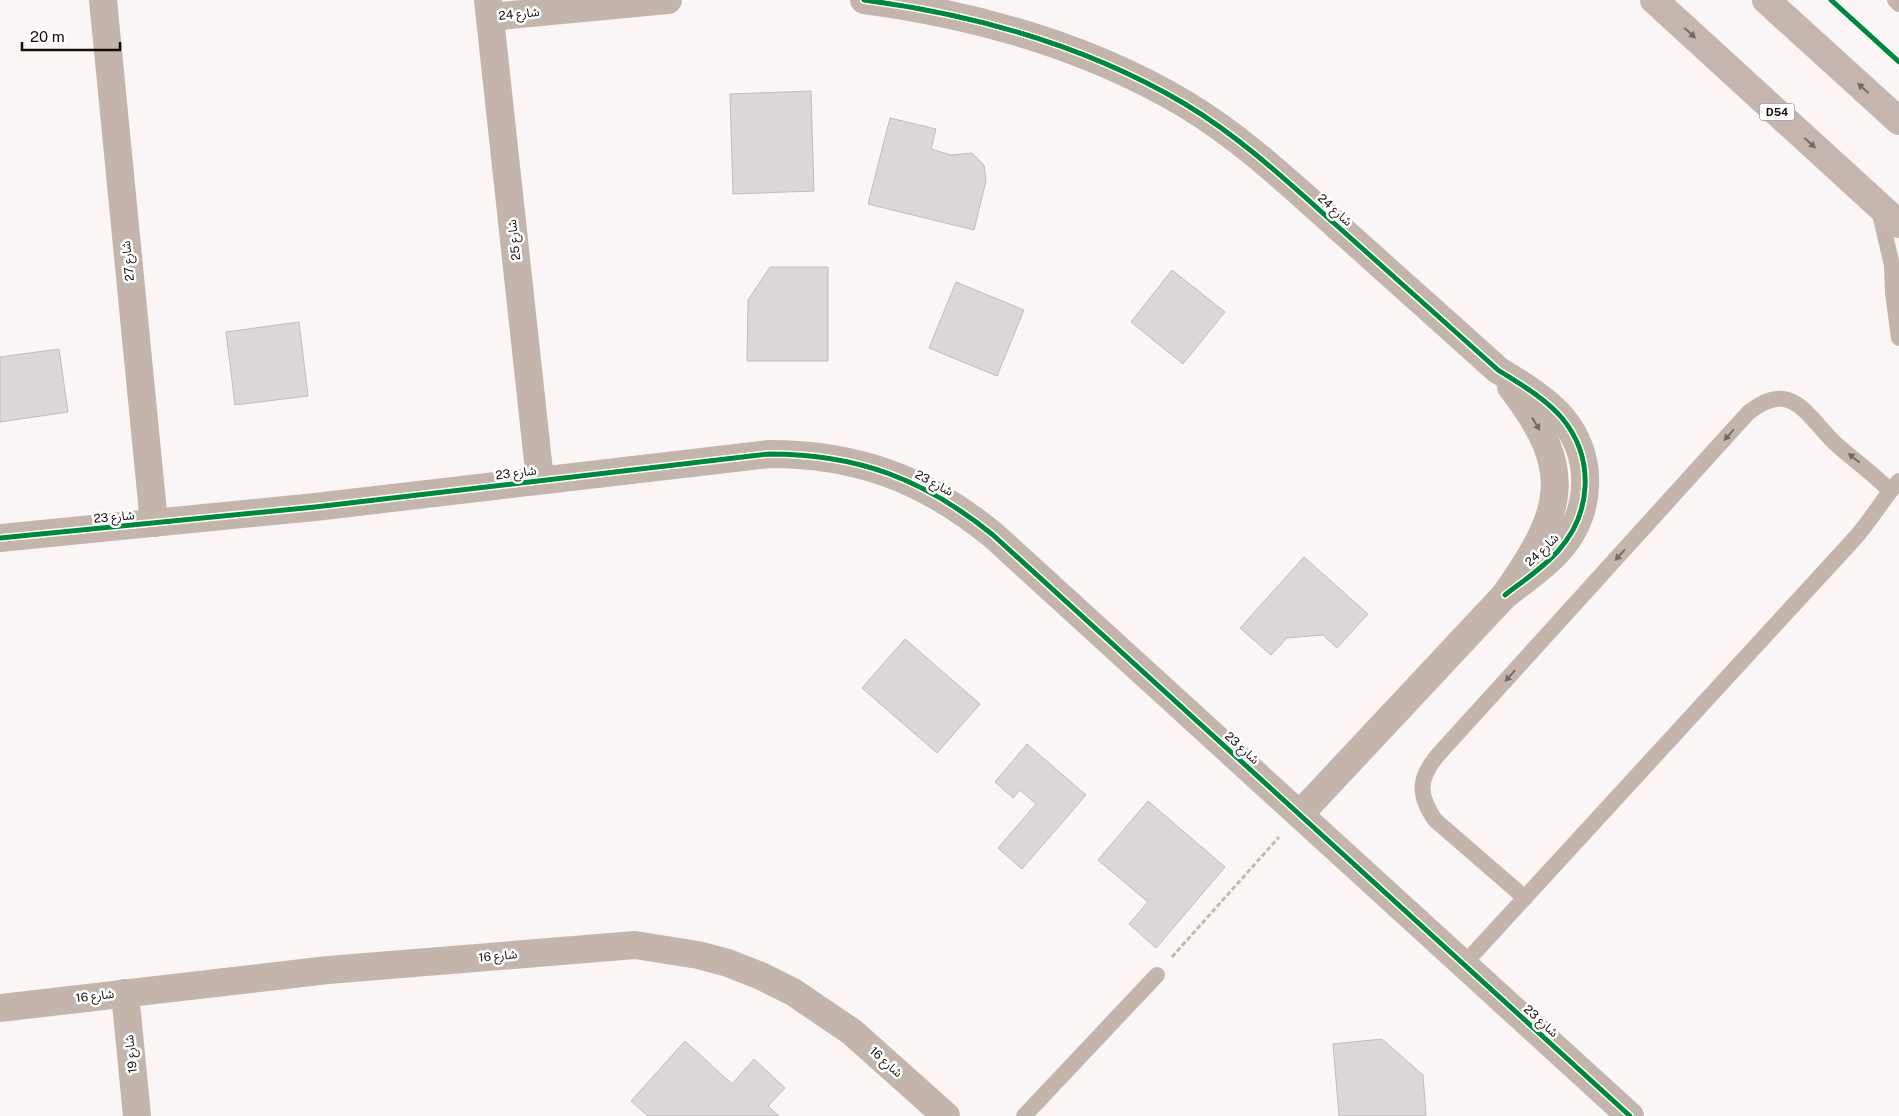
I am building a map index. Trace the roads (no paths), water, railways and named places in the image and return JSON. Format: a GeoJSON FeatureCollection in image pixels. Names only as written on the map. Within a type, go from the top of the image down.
{"type":"FeatureCollection","features":[{"type":"Feature","properties":{"kind":"main road","name":"D54"},"geometry":{"type":"LineString","coordinates":[[1654,0],[1899,224]]}},
{"type":"Feature","properties":{"kind":"main road"},"geometry":{"type":"LineString","coordinates":[[1779,4],[1899,121]]}},
{"type":"Feature","properties":{"kind":"street","name":"شارع 27"},"geometry":{"type":"LineString","coordinates":[[103,0],[154,523]]}},
{"type":"Feature","properties":{"kind":"street","name":"شارع 24"},"geometry":{"type":"LineString","coordinates":[[489,9],[668,0]]}},
{"type":"Feature","properties":{"kind":"street","name":"شارع 24"},"geometry":{"type":"LineString","coordinates":[[864,0],[963,17],[1027,34],[1081,53],[1134,76],[1185,105],[1260,158],[1498,370],[1522,401],[1540,430],[1549,450],[1554,471],[1553,510],[1525,567],[1505,595],[1300,814]]}},
{"type":"Feature","properties":{"kind":"street","name":"شارع 25"},"geometry":{"type":"LineString","coordinates":[[489,9],[540,480]]}},
{"type":"Feature","properties":{"kind":"street","name":"شارع 23"},"geometry":{"type":"LineString","coordinates":[[0,538],[315,507],[769,454],[802,454],[834,458],[866,465],[901,477],[934,492],[993,534],[1630,1116]]}},
{"type":"Feature","properties":{"kind":"street","name":"شارع 16"},"geometry":{"type":"LineString","coordinates":[[0,1008],[125,992],[328,970],[635,945],[666,948],[728,964],[761,976],[793,992],[852,1032],[946,1116]]}},
{"type":"Feature","properties":{"kind":"street","name":"شارع 19"},"geometry":{"type":"LineString","coordinates":[[125,992],[137,1116]]}},
{"type":"Feature","properties":{"kind":"lane"},"geometry":{"type":"LineString","coordinates":[[1895,0],[1899,4]]}},
{"type":"Feature","properties":{"kind":"lane"},"geometry":{"type":"LineString","coordinates":[[1878,205],[1892,265],[1892,292],[1899,338]]}},
{"type":"Feature","properties":{"kind":"lane"},"geometry":{"type":"LineString","coordinates":[[1464,964],[1856,537],[1874,516],[1894,486],[1836,444],[1807,411],[1794,402],[1778,398],[1761,402],[1748,413],[1426,770],[1422,787],[1425,805],[1435,820],[1524,898]]}},
{"type":"Feature","properties":{"kind":"lane"},"geometry":{"type":"LineString","coordinates":[[1024,1116],[1157,975]]}}]}
